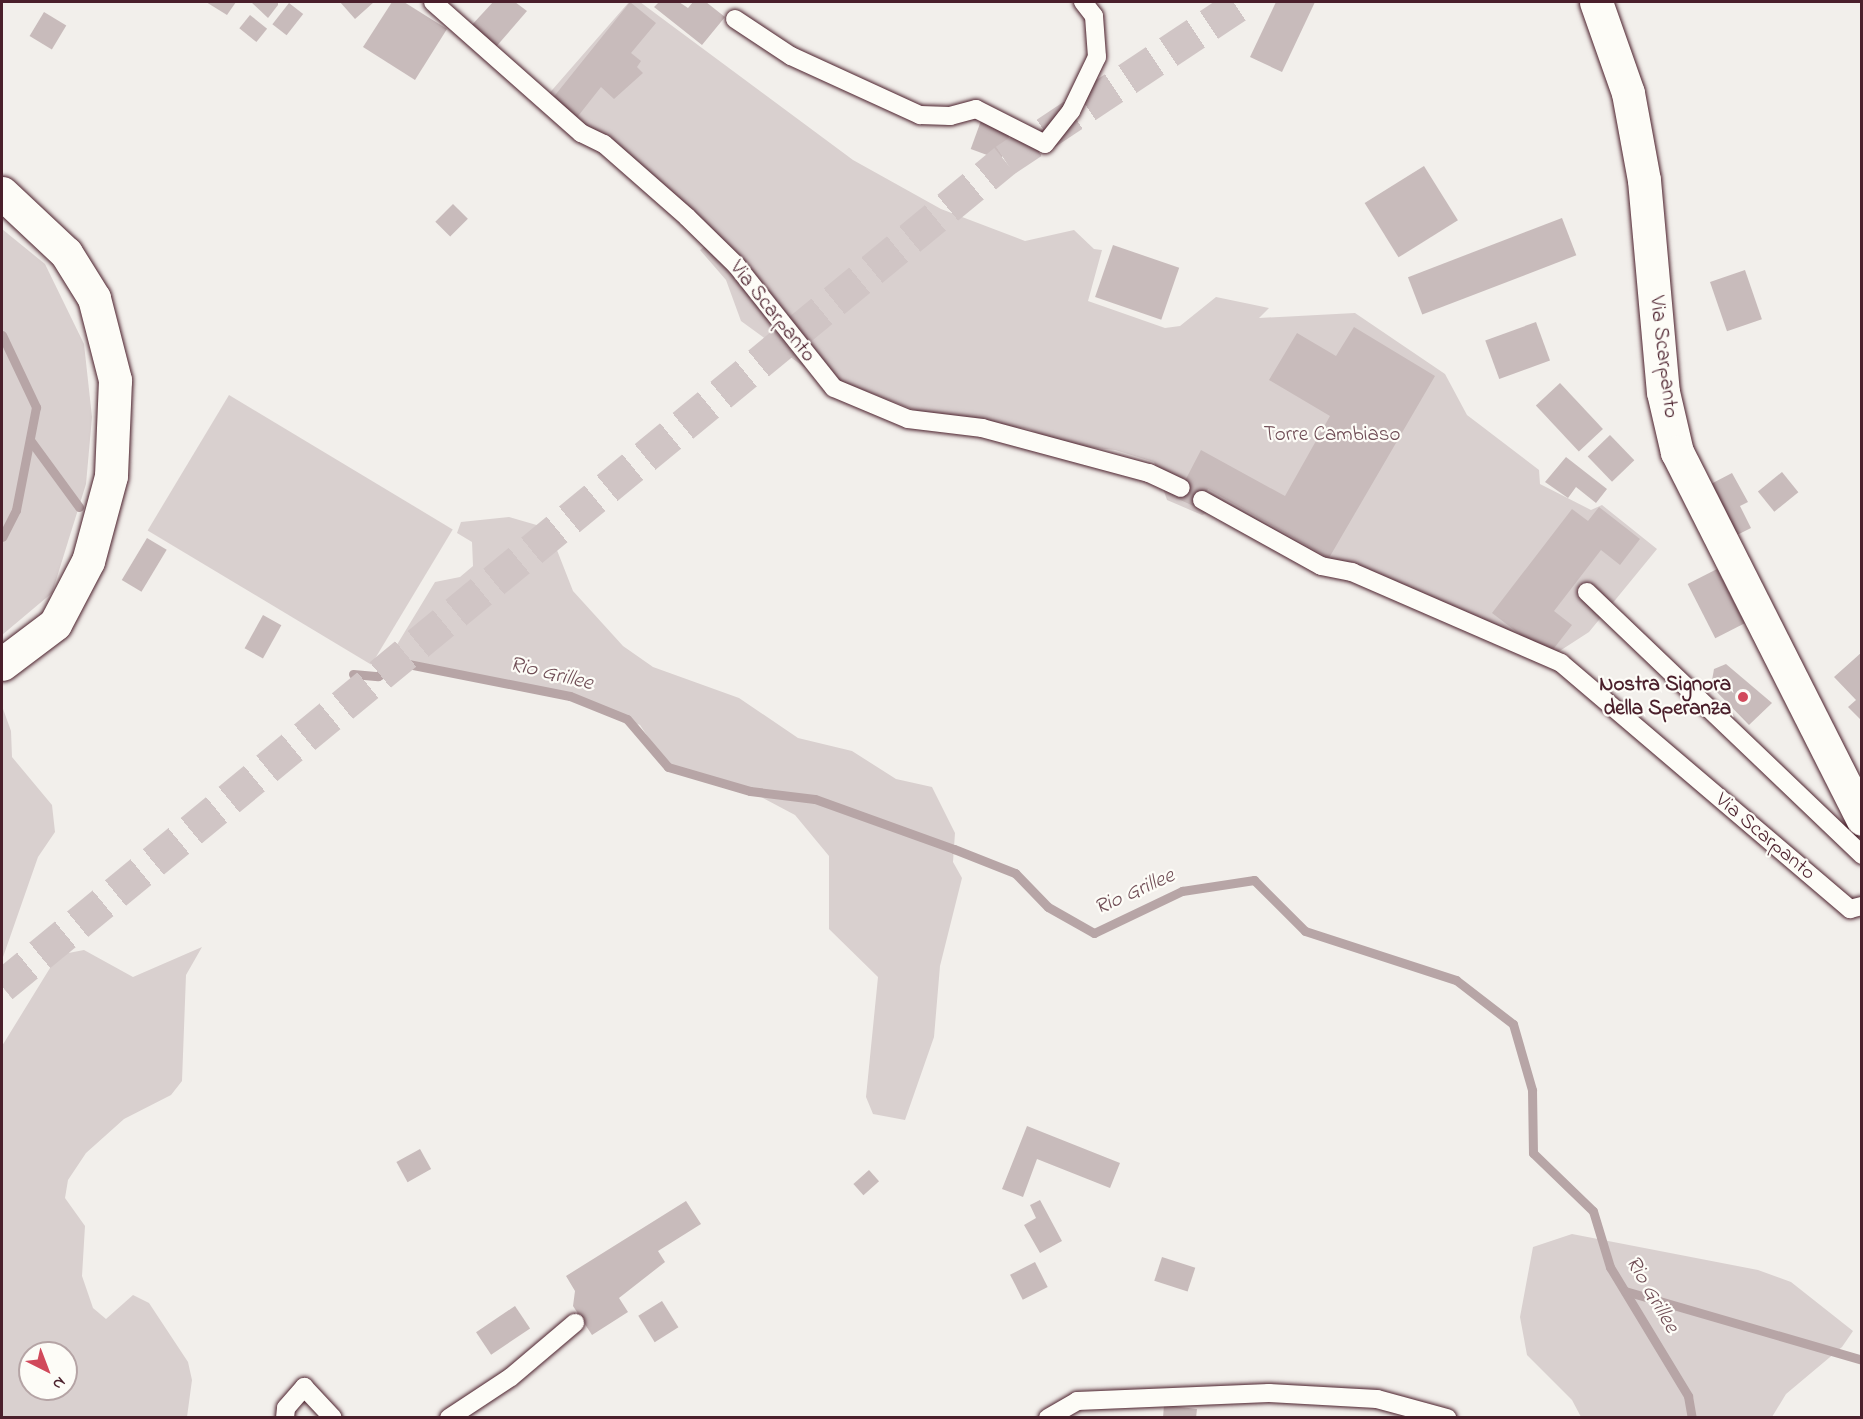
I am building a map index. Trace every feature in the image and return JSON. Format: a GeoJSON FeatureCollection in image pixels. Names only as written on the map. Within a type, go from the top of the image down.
{"type":"FeatureCollection","features":[{"type":"Feature","properties":{"kind":"street","name":"Via Scarpanto"},"geometry":{"type":"LineString","coordinates":[[1596,2],[1628,93],[1644,180],[1663,392],[1677,452],[1695,496],[1862,819]]}},
{"type":"Feature","properties":{"kind":"street"},"geometry":{"type":"LineString","coordinates":[[2,193],[66,253],[94,298],[115,380],[111,476],[88,561],[55,624],[2,664]]}},
{"type":"Feature","properties":{"kind":"lane","name":"Via Scarpanto"},"geometry":{"type":"LineString","coordinates":[[434,2],[581,133],[604,144],[687,216],[736,265],[834,388],[908,419],[982,428],[1149,473],[1181,489]]}},
{"type":"Feature","properties":{"kind":"lane"},"geometry":{"type":"LineString","coordinates":[[735,20],[791,56],[920,115],[950,116],[976,109],[1045,144],[1071,111],[1097,57],[1094,16],[1083,2]]}},
{"type":"Feature","properties":{"kind":"lane","name":"Via Scarpanto"},"geometry":{"type":"LineString","coordinates":[[1202,500],[1321,566],[1352,572],[1561,663],[1850,909],[1862,906]]}},
{"type":"Feature","properties":{"kind":"lane"},"geometry":{"type":"LineString","coordinates":[[1587,592],[1862,855]]}},
{"type":"Feature","properties":{"kind":"lane"},"geometry":{"type":"LineString","coordinates":[[449,1418],[511,1377],[575,1323]]}},
{"type":"Feature","properties":{"kind":"lane"},"geometry":{"type":"LineString","coordinates":[[285,1418],[286,1408],[304,1388],[333,1418]]}},
{"type":"Feature","properties":{"kind":"lane"},"geometry":{"type":"LineString","coordinates":[[1048,1418],[1077,1401],[1269,1393],[1377,1399],[1447,1418]]}},
{"type":"Feature","properties":{"kind":"green space","name":"Torre Cambiaso"},"geometry":{"type":"Polygon","coordinates":[[[629,2],[640,2],[853,160],[941,209],[1025,241],[1074,230],[1094,249],[1102,250],[1088,301],[1165,328],[1180,326],[1216,297],[1269,308],[1259,318],[1355,313],[1445,374],[1467,415],[1539,470],[1540,484],[1591,510],[1602,505],[1657,549],[1589,632],[1555,654],[1417,590],[1338,566],[1224,506],[1202,515],[1167,500],[1154,462],[1115,450],[1058,444],[1029,429],[925,414],[804,367],[741,321],[726,280],[700,250],[712,241],[546,97],[629,2]]]}},
{"type":"Feature","properties":{"kind":"green space"},"geometry":{"type":"Polygon","coordinates":[[[2,229],[45,264],[84,344],[92,417],[86,484],[52,593],[2,635],[2,229]]]}},
{"type":"Feature","properties":{"kind":"green space"},"geometry":{"type":"Polygon","coordinates":[[[229,395],[453,529],[371,665],[148,530],[229,395]]]}},
{"type":"Feature","properties":{"kind":"green space"},"geometry":{"type":"Polygon","coordinates":[[[509,517],[540,526],[553,540],[573,591],[623,646],[653,667],[739,698],[798,738],[852,751],[896,779],[932,787],[955,833],[953,862],[962,878],[940,966],[934,1037],[905,1120],[873,1114],[866,1097],[878,977],[829,929],[829,856],[795,815],[750,791],[668,767],[640,725],[570,696],[403,663],[378,676],[435,582],[460,577],[473,566],[472,542],[457,533],[461,522],[509,517]]]}},
{"type":"Feature","properties":{"kind":"green space"},"geometry":{"type":"Polygon","coordinates":[[[2,706],[11,731],[12,757],[52,805],[55,832],[38,857],[2,960],[2,706]]]}},
{"type":"Feature","properties":{"kind":"green space"},"geometry":{"type":"Polygon","coordinates":[[[202,947],[186,975],[182,1081],[171,1095],[124,1119],[86,1153],[68,1180],[65,1198],[85,1226],[82,1276],[93,1308],[106,1319],[133,1295],[149,1303],[188,1362],[192,1380],[187,1417],[2,1417],[2,1046],[58,955],[84,950],[133,977],[202,947]]]}},
{"type":"Feature","properties":{"kind":"green space"},"geometry":{"type":"Polygon","coordinates":[[[1572,1234],[1758,1270],[1791,1282],[1853,1331],[1842,1347],[1786,1394],[1772,1417],[1581,1417],[1572,1400],[1527,1355],[1520,1317],[1533,1247],[1572,1234]]]}},
{"type":"Feature","properties":{"kind":"building"},"geometry":{"type":"Polygon","coordinates":[[[206,2],[236,2],[227,15],[206,2]]]}},
{"type":"Feature","properties":{"kind":"building"},"geometry":{"type":"Polygon","coordinates":[[[251,2],[278,2],[278,5],[268,18],[251,2]]]}},
{"type":"Feature","properties":{"kind":"building"},"geometry":{"type":"Polygon","coordinates":[[[340,2],[374,2],[355,19],[340,2]]]}},
{"type":"Feature","properties":{"kind":"building"},"geometry":{"type":"Polygon","coordinates":[[[392,2],[404,2],[447,29],[415,80],[363,47],[392,2]]]}},
{"type":"Feature","properties":{"kind":"building"},"geometry":{"type":"Polygon","coordinates":[[[493,2],[515,2],[527,11],[495,48],[470,27],[493,2]]]}},
{"type":"Feature","properties":{"kind":"building"},"geometry":{"type":"Polygon","coordinates":[[[630,2],[656,23],[631,53],[641,61],[637,67],[643,73],[614,99],[601,87],[575,120],[552,99],[630,2]]]}},
{"type":"Feature","properties":{"kind":"building"},"geometry":{"type":"Polygon","coordinates":[[[659,2],[679,2],[688,8],[693,2],[706,2],[725,17],[702,45],[654,7],[659,2]]]}},
{"type":"Feature","properties":{"kind":"building"},"geometry":{"type":"Polygon","coordinates":[[[1276,2],[1315,2],[1282,72],[1250,57],[1276,2]]]}},
{"type":"Feature","properties":{"kind":"building"},"geometry":{"type":"Polygon","coordinates":[[[289,3],[303,14],[287,35],[272,24],[289,3]]]}},
{"type":"Feature","properties":{"kind":"building"},"geometry":{"type":"Polygon","coordinates":[[[44,12],[66,25],[52,49],[30,36],[44,12]]]}},
{"type":"Feature","properties":{"kind":"building"},"geometry":{"type":"Polygon","coordinates":[[[250,15],[267,29],[256,42],[239,28],[250,15]]]}},
{"type":"Feature","properties":{"kind":"building"},"geometry":{"type":"Polygon","coordinates":[[[982,118],[1012,129],[1001,160],[971,149],[982,118]]]}},
{"type":"Feature","properties":{"kind":"building"},"geometry":{"type":"Polygon","coordinates":[[[1424,166],[1458,220],[1399,257],[1365,203],[1424,166]]]}},
{"type":"Feature","properties":{"kind":"building"},"geometry":{"type":"Polygon","coordinates":[[[453,204],[468,219],[450,237],[435,222],[453,204]]]}},
{"type":"Feature","properties":{"kind":"building"},"geometry":{"type":"Polygon","coordinates":[[[1562,218],[1576,255],[1422,314],[1408,277],[1562,218]]]}},
{"type":"Feature","properties":{"kind":"building"},"geometry":{"type":"Polygon","coordinates":[[[1113,245],[1179,268],[1161,320],[1095,297],[1113,245]]]}},
{"type":"Feature","properties":{"kind":"building"},"geometry":{"type":"Polygon","coordinates":[[[1745,270],[1762,319],[1727,331],[1710,282],[1745,270]]]}},
{"type":"Feature","properties":{"kind":"building"},"geometry":{"type":"Polygon","coordinates":[[[1536,322],[1550,361],[1499,379],[1485,340],[1536,322]]]}},
{"type":"Feature","properties":{"kind":"building"},"geometry":{"type":"Polygon","coordinates":[[[1354,327],[1435,376],[1329,558],[1208,489],[1198,508],[1176,498],[1201,450],[1285,496],[1330,416],[1269,380],[1297,333],[1336,356],[1354,327]]]}},
{"type":"Feature","properties":{"kind":"building"},"geometry":{"type":"Polygon","coordinates":[[[1560,383],[1603,429],[1579,452],[1536,406],[1560,383]]]}},
{"type":"Feature","properties":{"kind":"building"},"geometry":{"type":"Polygon","coordinates":[[[1610,435],[1634,460],[1612,482],[1588,457],[1610,435]]]}},
{"type":"Feature","properties":{"kind":"building"},"geometry":{"type":"Polygon","coordinates":[[[1566,457],[1607,489],[1596,503],[1576,487],[1568,498],[1545,482],[1566,457]]]}},
{"type":"Feature","properties":{"kind":"building"},"geometry":{"type":"Polygon","coordinates":[[[1782,472],[1798,492],[1774,512],[1758,492],[1782,472]]]}},
{"type":"Feature","properties":{"kind":"building"},"geometry":{"type":"Polygon","coordinates":[[[1732,473],[1748,502],[1740,506],[1751,528],[1735,536],[1709,485],[1732,473]]]}},
{"type":"Feature","properties":{"kind":"building"},"geometry":{"type":"Polygon","coordinates":[[[1599,507],[1640,539],[1620,565],[1601,550],[1554,611],[1572,625],[1548,656],[1492,613],[1572,509],[1588,521],[1599,507]]]}},
{"type":"Feature","properties":{"kind":"building"},"geometry":{"type":"Polygon","coordinates":[[[147,538],[167,550],[141,592],[122,580],[147,538]]]}},
{"type":"Feature","properties":{"kind":"building"},"geometry":{"type":"Polygon","coordinates":[[[1717,569],[1745,623],[1715,638],[1688,584],[1717,569]]]}},
{"type":"Feature","properties":{"kind":"building"},"geometry":{"type":"Polygon","coordinates":[[[263,615],[281,625],[263,658],[245,648],[263,615]]]}},
{"type":"Feature","properties":{"kind":"building"},"geometry":{"type":"Polygon","coordinates":[[[1862,652],[1862,721],[1848,707],[1856,700],[1834,677],[1862,652]]]}},
{"type":"Feature","properties":{"kind":"building","name":"Nostra Signora della Speranza"},"geometry":{"type":"Polygon","coordinates":[[[1726,664],[1772,703],[1749,725],[1711,686],[1714,669],[1726,664]]]}},
{"type":"Feature","properties":{"kind":"building"},"geometry":{"type":"Polygon","coordinates":[[[1027,1126],[1120,1163],[1110,1188],[1037,1159],[1023,1197],[1002,1189],[1027,1126]]]}},
{"type":"Feature","properties":{"kind":"building"},"geometry":{"type":"Polygon","coordinates":[[[420,1149],[431,1169],[408,1182],[396,1162],[420,1149]]]}},
{"type":"Feature","properties":{"kind":"building"},"geometry":{"type":"Polygon","coordinates":[[[869,1170],[879,1181],[863,1195],[853,1184],[869,1170]]]}},
{"type":"Feature","properties":{"kind":"building"},"geometry":{"type":"Polygon","coordinates":[[[1040,1200],[1062,1241],[1040,1253],[1024,1225],[1036,1218],[1030,1205],[1040,1200]]]}},
{"type":"Feature","properties":{"kind":"building"},"geometry":{"type":"Polygon","coordinates":[[[686,1201],[701,1224],[658,1251],[665,1262],[619,1298],[628,1312],[592,1335],[573,1306],[575,1291],[566,1276],[686,1201]]]}},
{"type":"Feature","properties":{"kind":"building"},"geometry":{"type":"Polygon","coordinates":[[[1162,1257],[1195,1268],[1188,1292],[1154,1281],[1162,1257]]]}},
{"type":"Feature","properties":{"kind":"building"},"geometry":{"type":"Polygon","coordinates":[[[1035,1262],[1048,1287],[1023,1300],[1010,1275],[1035,1262]]]}},
{"type":"Feature","properties":{"kind":"building"},"geometry":{"type":"Polygon","coordinates":[[[662,1301],[678,1327],[655,1342],[638,1316],[662,1301]]]}},
{"type":"Feature","properties":{"kind":"building"},"geometry":{"type":"Polygon","coordinates":[[[515,1306],[530,1328],[491,1355],[476,1332],[515,1306]]]}},
{"type":"Feature","properties":{"kind":"building"},"geometry":{"type":"Polygon","coordinates":[[[1164,1405],[1197,1409],[1196,1418],[1163,1418],[1164,1405]]]}},
{"type":"Feature","properties":{"kind":"waterway"},"geometry":{"type":"LineString","coordinates":[[2,335],[36,407],[16,510],[2,537]]}},
{"type":"Feature","properties":{"kind":"waterway","name":"Rio Grillee"},"geometry":{"type":"LineString","coordinates":[[30,440],[79,507]]}},
{"type":"Feature","properties":{"kind":"waterway","name":"Rio Grillee"},"geometry":{"type":"LineString","coordinates":[[353,674],[378,676],[403,663],[570,696],[627,719],[668,767],[750,791],[815,799],[954,849],[1015,873],[1048,907],[1094,933],[1182,891],[1254,880],[1305,931],[1456,980],[1513,1024],[1532,1090],[1533,1153],[1593,1211],[1610,1267],[1688,1396],[1692,1418]]}},
{"type":"Feature","properties":{"kind":"waterway"},"geometry":{"type":"LineString","coordinates":[[1625,1291],[1862,1360]]}},
{"type":"Feature","properties":{"kind":"tunnel"},"geometry":{"type":"LineString","coordinates":[[2,986],[1005,160],[1243,2]]}},
{"type":"Feature","properties":{"kind":"place","name":"Nostra Signora della Speranza"},"geometry":{"type":"Point","coordinates":[1743,697]}}]}
